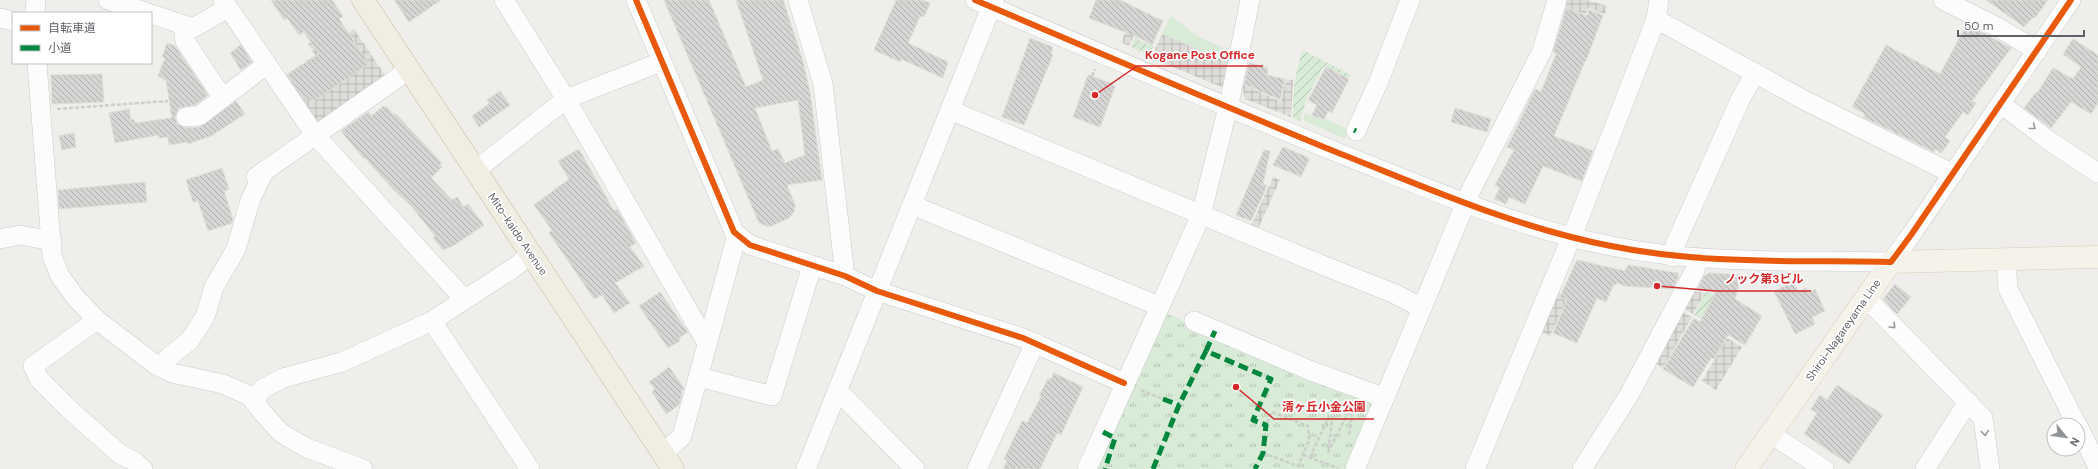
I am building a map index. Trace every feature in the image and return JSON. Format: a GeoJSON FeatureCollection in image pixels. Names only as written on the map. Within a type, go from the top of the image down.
{"type":"FeatureCollection","features":[{"type":"Feature","properties":{"kind":"highway","name":"Mito-kaido Avenue"},"geometry":{"type":"LineString","coordinates":[[363,0],[410,69],[668,462]]}},
{"type":"Feature","properties":{"kind":"main road"},"geometry":{"type":"LineString","coordinates":[[1891,262],[2098,257]]}},
{"type":"Feature","properties":{"kind":"main road","name":"Shiroi-Nagareyama Line"},"geometry":{"type":"LineString","coordinates":[[1746,469],[1891,262]]}},
{"type":"Feature","properties":{"kind":"street"},"geometry":{"type":"LineString","coordinates":[[35,12],[36,0]]}},
{"type":"Feature","properties":{"kind":"street"},"geometry":{"type":"LineString","coordinates":[[108,0],[145,12]]}},
{"type":"Feature","properties":{"kind":"street"},"geometry":{"type":"LineString","coordinates":[[504,0],[566,99],[707,343]]}},
{"type":"Feature","properties":{"kind":"street"},"geometry":{"type":"LineString","coordinates":[[636,0],[731,225],[737,235],[750,245],[845,276],[877,291],[991,326],[1035,343],[1124,383]]}},
{"type":"Feature","properties":{"kind":"street"},"geometry":{"type":"LineString","coordinates":[[798,0],[823,84],[845,276]]}},
{"type":"Feature","properties":{"kind":"street"},"geometry":{"type":"LineString","coordinates":[[1087,469],[1124,383],[1201,215],[1228,106],[1250,0]]}},
{"type":"Feature","properties":{"kind":"street"},"geometry":{"type":"LineString","coordinates":[[1356,131],[1378,83],[1410,0]]}},
{"type":"Feature","properties":{"kind":"street"},"geometry":{"type":"LineString","coordinates":[[1355,469],[1465,204],[1542,51],[1557,0]]}},
{"type":"Feature","properties":{"kind":"street"},"geometry":{"type":"LineString","coordinates":[[1475,469],[1571,238],[1656,19],[1659,0]]}},
{"type":"Feature","properties":{"kind":"street"},"geometry":{"type":"LineString","coordinates":[[1943,0],[2001,29],[2037,51]]}},
{"type":"Feature","properties":{"kind":"street"},"geometry":{"type":"LineString","coordinates":[[806,469],[950,110],[987,2],[1228,106],[1465,204],[1571,238],[1673,257],[1697,259],[1789,262],[1891,262],[1953,174],[2071,0]]}},
{"type":"Feature","properties":{"kind":"street"},"geometry":{"type":"LineString","coordinates":[[152,14],[193,28],[225,4],[315,136],[464,299]]}},
{"type":"Feature","properties":{"kind":"street"},"geometry":{"type":"LineString","coordinates":[[0,18],[12,21]]}},
{"type":"Feature","properties":{"kind":"street"},"geometry":{"type":"LineString","coordinates":[[1656,19],[1755,73],[1953,174]]}},
{"type":"Feature","properties":{"kind":"street"},"geometry":{"type":"LineString","coordinates":[[183,25],[185,42],[223,98]]}},
{"type":"Feature","properties":{"kind":"street"},"geometry":{"type":"LineString","coordinates":[[476,170],[566,99],[662,62]]}},
{"type":"Feature","properties":{"kind":"street"},"geometry":{"type":"LineString","coordinates":[[37,64],[52,240],[52,256],[60,276],[76,298],[97,320],[161,367],[172,373],[234,388],[250,396],[281,433],[307,448],[363,469]]}},
{"type":"Feature","properties":{"kind":"street"},"geometry":{"type":"LineString","coordinates":[[186,117],[199,116],[266,65]]}},
{"type":"Feature","properties":{"kind":"street"},"geometry":{"type":"LineString","coordinates":[[161,367],[169,357],[190,340],[205,317],[214,287],[236,249],[250,201],[260,174],[410,69]]}},
{"type":"Feature","properties":{"kind":"street"},"geometry":{"type":"LineString","coordinates":[[1673,257],[1675,245],[1741,98],[1755,73]]}},
{"type":"Feature","properties":{"kind":"street"},"geometry":{"type":"LineString","coordinates":[[2001,104],[2051,142],[2098,173]]}},
{"type":"Feature","properties":{"kind":"street"},"geometry":{"type":"LineString","coordinates":[[950,110],[1201,215],[1374,285],[1422,308]]}},
{"type":"Feature","properties":{"kind":"street"},"geometry":{"type":"LineString","coordinates":[[912,204],[1159,306]]}},
{"type":"Feature","properties":{"kind":"street"},"geometry":{"type":"LineString","coordinates":[[0,239],[20,235],[52,240]]}},
{"type":"Feature","properties":{"kind":"street"},"geometry":{"type":"LineString","coordinates":[[668,462],[682,436],[737,235]]}},
{"type":"Feature","properties":{"kind":"street"},"geometry":{"type":"LineString","coordinates":[[254,401],[262,389],[283,378],[342,362],[432,321],[515,267],[531,254]]}},
{"type":"Feature","properties":{"kind":"street"},"geometry":{"type":"LineString","coordinates":[[1582,469],[1629,395],[1695,270],[1697,259]]}},
{"type":"Feature","properties":{"kind":"street"},"geometry":{"type":"LineString","coordinates":[[2006,260],[2008,289],[2056,379],[2074,417]]}},
{"type":"Feature","properties":{"kind":"street"},"geometry":{"type":"LineString","coordinates":[[699,376],[772,396],[812,266]]}},
{"type":"Feature","properties":{"kind":"street"},"geometry":{"type":"LineString","coordinates":[[1866,298],[1983,418],[1990,469]]}},
{"type":"Feature","properties":{"kind":"street"},"geometry":{"type":"LineString","coordinates":[[97,320],[33,366],[39,379],[71,411],[121,455],[134,461],[143,469]]}},
{"type":"Feature","properties":{"kind":"street"},"geometry":{"type":"LineString","coordinates":[[432,321],[530,469]]}},
{"type":"Feature","properties":{"kind":"street"},"geometry":{"type":"LineString","coordinates":[[1194,321],[1309,370],[1385,398]]}},
{"type":"Feature","properties":{"kind":"street"},"geometry":{"type":"LineString","coordinates":[[977,469],[1035,343]]}},
{"type":"Feature","properties":{"kind":"street"},"geometry":{"type":"LineString","coordinates":[[838,391],[915,469]]}},
{"type":"Feature","properties":{"kind":"street"},"geometry":{"type":"LineString","coordinates":[[1925,469],[1968,402]]}},
{"type":"Feature","properties":{"kind":"street"},"geometry":{"type":"LineString","coordinates":[[1771,434],[1824,469]]}},
{"type":"Feature","properties":{"kind":"street"},"geometry":{"type":"LineString","coordinates":[[2086,442],[2098,467]]}},
{"type":"Feature","properties":{"kind":"path"},"geometry":{"type":"LineString","coordinates":[[41,110],[168,101]]}},
{"type":"Feature","properties":{"kind":"path"},"geometry":{"type":"LineString","coordinates":[[1310,457],[1334,406],[1328,452],[1350,409],[1352,410],[1348,437]]}},
{"type":"Feature","properties":{"kind":"path"},"geometry":{"type":"LineString","coordinates":[[1263,452],[1298,466],[1310,441],[1308,426],[1272,412],[1266,425]]}},
{"type":"Feature","properties":{"kind":"path"},"geometry":{"type":"LineString","coordinates":[[1303,455],[1341,469]]}},
{"type":"Feature","properties":{"kind":"shaded area"},"geometry":{"type":"Polygon","coordinates":[[[1566,0],[1587,0],[1607,6],[1605,14],[1588,8],[1586,14],[1564,7],[1566,0]]]}},
{"type":"Feature","properties":{"kind":"shaded area"},"geometry":{"type":"Polygon","coordinates":[[[1136,9],[1144,13],[1129,46],[1121,42],[1136,9]]]}},
{"type":"Feature","properties":{"kind":"shaded area"},"geometry":{"type":"Polygon","coordinates":[[[341,22],[348,33],[354,29],[387,78],[321,124],[311,124],[281,78],[317,54],[315,55],[308,44],[341,22]]]}},
{"type":"Feature","properties":{"kind":"shaded area"},"geometry":{"type":"Polygon","coordinates":[[[1162,34],[1231,63],[1228,85],[1221,87],[1151,58],[1162,34]]]}},
{"type":"Feature","properties":{"kind":"shaded area"},"geometry":{"type":"Polygon","coordinates":[[[1286,79],[1293,80],[1291,117],[1245,99],[1242,84],[1281,102],[1286,79]]]}},
{"type":"Feature","properties":{"kind":"shaded area"},"geometry":{"type":"Polygon","coordinates":[[[1273,177],[1280,180],[1258,229],[1251,226],[1273,177]]]}},
{"type":"Feature","properties":{"kind":"shaded area"},"geometry":{"type":"Polygon","coordinates":[[[1556,291],[1560,293],[1559,297],[1566,301],[1550,336],[1538,330],[1556,291]]]}},
{"type":"Feature","properties":{"kind":"shaded area"},"geometry":{"type":"Polygon","coordinates":[[[1690,291],[1705,293],[1693,314],[1681,307],[1690,291]]]}},
{"type":"Feature","properties":{"kind":"shaded area"},"geometry":{"type":"Polygon","coordinates":[[[1680,311],[1692,317],[1663,368],[1651,361],[1680,311]]]}},
{"type":"Feature","properties":{"kind":"shaded area"},"geometry":{"type":"Polygon","coordinates":[[[1727,338],[1742,347],[1716,390],[1702,381],[1727,338]]]}},
{"type":"Feature","properties":{"kind":"green space"},"geometry":{"type":"Polygon","coordinates":[[[1171,16],[1196,35],[1233,53],[1231,63],[1162,34],[1171,16]]]}},
{"type":"Feature","properties":{"kind":"green space"},"geometry":{"type":"Polygon","coordinates":[[[1140,26],[1144,27],[1138,40],[1153,46],[1149,55],[1131,47],[1140,26]]]}},
{"type":"Feature","properties":{"kind":"green space"},"geometry":{"type":"Polygon","coordinates":[[[1303,50],[1351,75],[1349,78],[1324,66],[1307,97],[1300,121],[1293,118],[1293,100],[1296,75],[1303,50]]]}},
{"type":"Feature","properties":{"kind":"green space"},"geometry":{"type":"Polygon","coordinates":[[[1305,113],[1325,121],[1327,119],[1349,130],[1345,139],[1303,120],[1305,113]]]}},
{"type":"Feature","properties":{"kind":"green space"},"geometry":{"type":"Polygon","coordinates":[[[1706,292],[1727,296],[1739,301],[1730,317],[1720,329],[1694,315],[1706,292]]]}},
{"type":"Feature","properties":{"kind":"green space"},"geometry":{"type":"Polygon","coordinates":[[[1165,313],[1370,397],[1374,407],[1348,469],[1095,469],[1165,313]]]}},
{"type":"Feature","properties":{"kind":"building"},"geometry":{"type":"Polygon","coordinates":[[[271,0],[332,0],[343,16],[339,19],[369,64],[314,101],[304,99],[287,75],[319,54],[304,32],[299,35],[287,18],[284,20],[271,0]]]}},
{"type":"Feature","properties":{"kind":"building"},"geometry":{"type":"Polygon","coordinates":[[[394,0],[441,0],[409,22],[394,0]]]}},
{"type":"Feature","properties":{"kind":"building"},"geometry":{"type":"Polygon","coordinates":[[[664,0],[709,0],[746,87],[763,80],[736,0],[783,0],[803,61],[810,92],[822,180],[787,185],[795,205],[794,212],[789,218],[769,227],[759,223],[664,0]],[[798,100],[755,108],[772,151],[778,149],[785,163],[805,155],[798,100]]]}},
{"type":"Feature","properties":{"kind":"building"},"geometry":{"type":"Polygon","coordinates":[[[896,0],[922,0],[930,3],[924,17],[920,16],[908,43],[948,62],[943,78],[901,59],[900,62],[874,50],[896,0]]]}},
{"type":"Feature","properties":{"kind":"building"},"geometry":{"type":"Polygon","coordinates":[[[1096,0],[1120,0],[1163,21],[1152,45],[1140,38],[1089,18],[1096,0]]]}},
{"type":"Feature","properties":{"kind":"building"},"geometry":{"type":"Polygon","coordinates":[[[1986,0],[2048,0],[2035,18],[2033,17],[2024,27],[1986,0]]]}},
{"type":"Feature","properties":{"kind":"building"},"geometry":{"type":"Polygon","coordinates":[[[1566,8],[1587,16],[1589,10],[1603,15],[1586,61],[1554,136],[1593,151],[1582,181],[1543,166],[1525,204],[1509,197],[1506,204],[1494,199],[1500,188],[1495,185],[1514,150],[1507,147],[1535,89],[1541,92],[1556,54],[1553,52],[1566,8]]]}},
{"type":"Feature","properties":{"kind":"building"},"geometry":{"type":"Polygon","coordinates":[[[1966,26],[1970,26],[2011,48],[1972,101],[1976,103],[1968,115],[1963,112],[1945,137],[1950,141],[1941,153],[1936,149],[1934,152],[1863,117],[1865,114],[1852,107],[1886,45],[1940,74],[1966,26]]]}},
{"type":"Feature","properties":{"kind":"building"},"geometry":{"type":"Polygon","coordinates":[[[1030,38],[1053,47],[1051,54],[1053,55],[1024,125],[1002,117],[1030,38]]]}},
{"type":"Feature","properties":{"kind":"building"},"geometry":{"type":"Polygon","coordinates":[[[2073,39],[2098,55],[2098,103],[2091,114],[2071,102],[2051,128],[2024,108],[2036,92],[2037,93],[2053,68],[2073,79],[2081,67],[2063,54],[2073,39]]]}},
{"type":"Feature","properties":{"kind":"building"},"geometry":{"type":"Polygon","coordinates":[[[167,43],[175,46],[208,95],[195,105],[179,108],[175,117],[177,124],[186,128],[200,127],[236,101],[245,114],[211,136],[188,144],[187,142],[169,145],[168,137],[159,138],[159,135],[115,143],[109,113],[129,109],[131,120],[134,119],[135,123],[172,118],[166,80],[158,76],[165,58],[162,57],[167,43]]]}},
{"type":"Feature","properties":{"kind":"building"},"geometry":{"type":"Polygon","coordinates":[[[241,45],[252,62],[241,70],[230,53],[241,45]]]}},
{"type":"Feature","properties":{"kind":"building"},"geometry":{"type":"Polygon","coordinates":[[[1249,63],[1268,68],[1267,75],[1285,79],[1280,100],[1244,84],[1249,63]]]}},
{"type":"Feature","properties":{"kind":"building"},"geometry":{"type":"Polygon","coordinates":[[[1326,67],[1349,79],[1332,113],[1328,111],[1324,120],[1312,115],[1317,105],[1308,100],[1326,67]]]}},
{"type":"Feature","properties":{"kind":"building"},"geometry":{"type":"Polygon","coordinates":[[[102,74],[104,102],[52,104],[51,75],[102,74]]]}},
{"type":"Feature","properties":{"kind":"building"},"geometry":{"type":"Polygon","coordinates":[[[1088,75],[1113,84],[1112,85],[1115,87],[1100,127],[1073,117],[1088,75]]]}},
{"type":"Feature","properties":{"kind":"building"},"geometry":{"type":"Polygon","coordinates":[[[500,91],[510,105],[479,127],[472,116],[489,104],[487,100],[500,91]]]}},
{"type":"Feature","properties":{"kind":"building"},"geometry":{"type":"Polygon","coordinates":[[[383,106],[385,108],[386,106],[394,115],[395,113],[442,163],[440,164],[442,167],[431,178],[452,200],[457,197],[464,207],[468,204],[484,225],[453,246],[443,250],[433,238],[435,236],[412,207],[392,188],[365,158],[364,159],[341,131],[368,112],[372,116],[383,106]]]}},
{"type":"Feature","properties":{"kind":"building"},"geometry":{"type":"Polygon","coordinates":[[[1455,108],[1491,119],[1487,132],[1451,122],[1455,108]]]}},
{"type":"Feature","properties":{"kind":"building"},"geometry":{"type":"Polygon","coordinates":[[[74,133],[76,147],[62,150],[59,136],[74,133]]]}},
{"type":"Feature","properties":{"kind":"building"},"geometry":{"type":"Polygon","coordinates":[[[1283,147],[1309,159],[1301,177],[1273,165],[1283,147]]]}},
{"type":"Feature","properties":{"kind":"building"},"geometry":{"type":"Polygon","coordinates":[[[579,149],[614,211],[617,209],[636,243],[630,247],[644,266],[615,283],[630,303],[614,313],[602,295],[594,299],[549,233],[552,230],[534,205],[569,179],[558,161],[579,149]]]}},
{"type":"Feature","properties":{"kind":"building"},"geometry":{"type":"Polygon","coordinates":[[[1264,150],[1270,151],[1263,184],[1267,186],[1251,221],[1236,215],[1264,150]]]}},
{"type":"Feature","properties":{"kind":"building"},"geometry":{"type":"Polygon","coordinates":[[[222,168],[229,189],[224,191],[233,219],[232,223],[208,231],[198,201],[193,202],[186,180],[222,168]]]}},
{"type":"Feature","properties":{"kind":"building"},"geometry":{"type":"Polygon","coordinates":[[[145,182],[147,202],[59,209],[58,190],[145,182]]]}},
{"type":"Feature","properties":{"kind":"building"},"geometry":{"type":"Polygon","coordinates":[[[1577,260],[1625,271],[1628,265],[1678,273],[1679,276],[1673,289],[1624,286],[1617,282],[1616,285],[1614,284],[1606,302],[1597,298],[1577,343],[1553,333],[1567,300],[1560,297],[1577,260]]]}},
{"type":"Feature","properties":{"kind":"building"},"geometry":{"type":"Polygon","coordinates":[[[1709,273],[1742,275],[1735,299],[1762,316],[1745,345],[1728,335],[1714,359],[1711,358],[1693,387],[1663,369],[1694,318],[1700,322],[1716,292],[1697,290],[1704,276],[1709,273]]]}},
{"type":"Feature","properties":{"kind":"building"},"geometry":{"type":"Polygon","coordinates":[[[1793,282],[1798,292],[1806,288],[1808,293],[1815,289],[1825,311],[1812,317],[1815,324],[1795,334],[1774,291],[1793,282]]]}},
{"type":"Feature","properties":{"kind":"building"},"geometry":{"type":"Polygon","coordinates":[[[1895,284],[1911,297],[1897,314],[1883,299],[1895,284]]]}},
{"type":"Feature","properties":{"kind":"building"},"geometry":{"type":"Polygon","coordinates":[[[660,292],[688,332],[679,338],[680,341],[668,348],[639,306],[660,292]]]}},
{"type":"Feature","properties":{"kind":"building"},"geometry":{"type":"Polygon","coordinates":[[[669,367],[684,388],[681,393],[682,395],[679,405],[666,414],[652,392],[655,389],[649,382],[669,367]]]}},
{"type":"Feature","properties":{"kind":"building"},"geometry":{"type":"Polygon","coordinates":[[[1054,373],[1083,387],[1061,435],[1057,433],[1040,469],[1003,469],[1007,461],[1004,459],[1022,421],[1027,423],[1041,397],[1039,396],[1048,379],[1051,379],[1054,373]]]}},
{"type":"Feature","properties":{"kind":"building"},"geometry":{"type":"Polygon","coordinates":[[[1837,385],[1883,415],[1849,464],[1804,434],[1817,413],[1811,409],[1820,395],[1827,400],[1837,385]]]}},
{"type":"Feature","properties":{"kind":"marked path"},"geometry":{"type":"LineString","coordinates":[[1206,351],[1215,331]]}},
{"type":"Feature","properties":{"kind":"marked path"},"geometry":{"type":"LineString","coordinates":[[1153,469],[1179,405],[1206,351],[1271,379],[1253,420],[1266,425],[1263,453],[1255,469]]}},
{"type":"Feature","properties":{"kind":"marked path"},"geometry":{"type":"LineString","coordinates":[[1163,399],[1179,405]]}},
{"type":"Feature","properties":{"kind":"marked path"},"geometry":{"type":"LineString","coordinates":[[1103,432],[1115,438],[1105,469]]}},
{"type":"Feature","properties":{"kind":"cycle path"},"geometry":{"type":"LineString","coordinates":[[636,0],[734,232],[750,245],[845,276],[877,291],[1023,338],[1124,383]]}},
{"type":"Feature","properties":{"kind":"cycle path"},"geometry":{"type":"LineString","coordinates":[[975,0],[1341,154],[1441,194],[1542,229],[1611,246],[1681,256],[1716,259],[1891,262],[2071,0]]}},
{"type":"Feature","properties":{"kind":"place","name":"Kogane Post Office"},"geometry":{"type":"Point","coordinates":[1095,95]}},
{"type":"Feature","properties":{"kind":"place","name":"ノック第3ビル"},"geometry":{"type":"Point","coordinates":[1657,286]}},
{"type":"Feature","properties":{"kind":"place","name":"清ヶ丘小金公園"},"geometry":{"type":"Point","coordinates":[1236,387]}}]}
